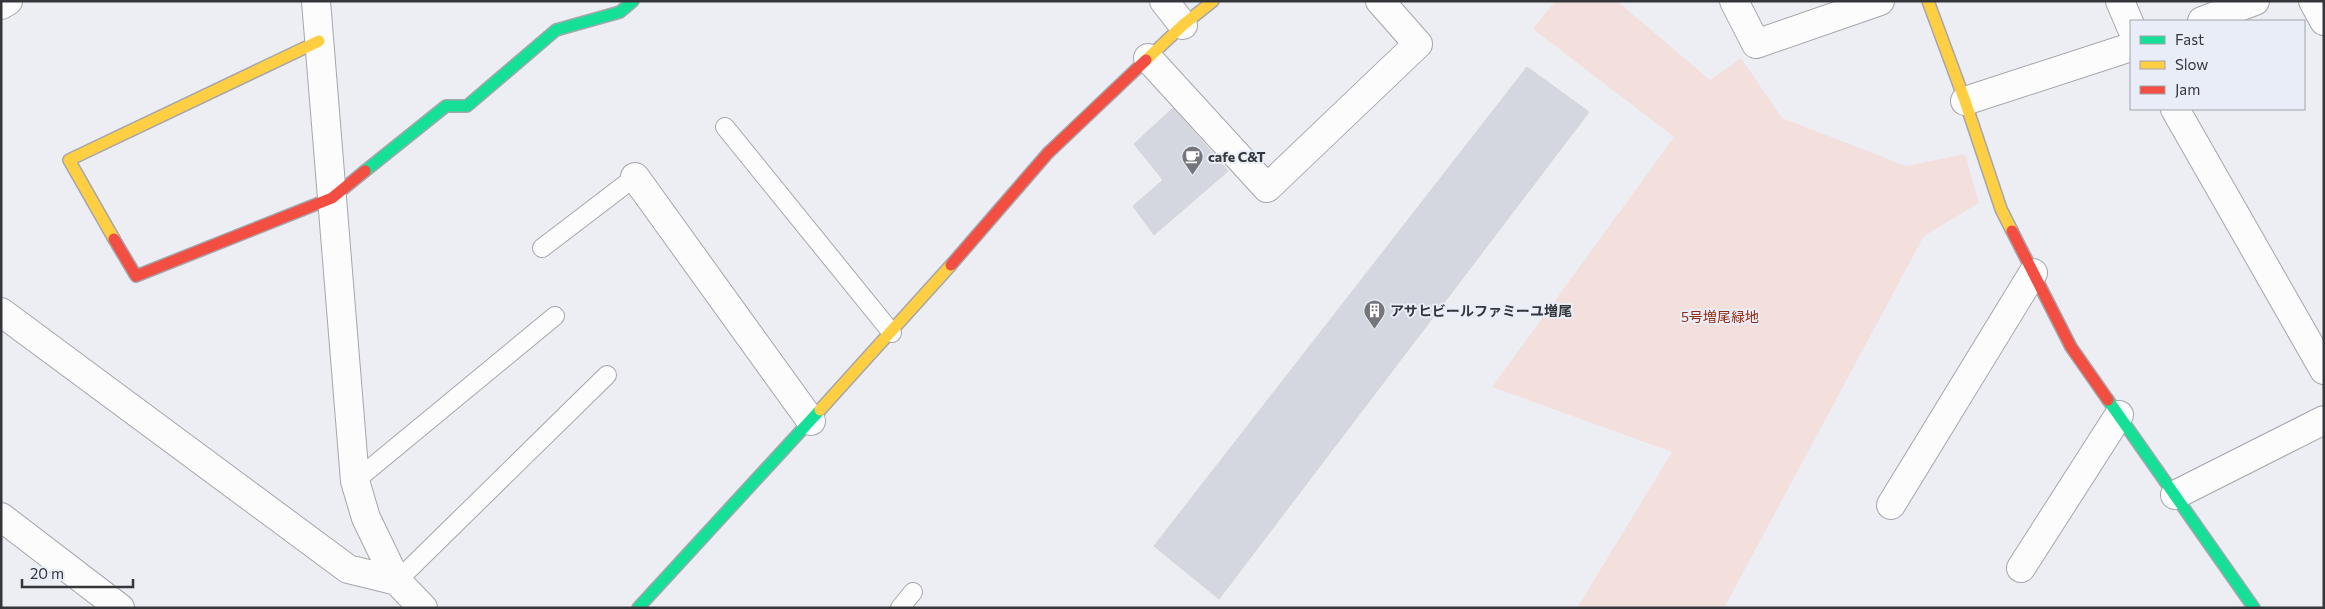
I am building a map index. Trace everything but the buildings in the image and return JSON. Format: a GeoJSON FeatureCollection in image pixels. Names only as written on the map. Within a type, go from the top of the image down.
{"type":"FeatureCollection","features":[{"type":"Feature","properties":{"kind":"street"},"geometry":{"type":"LineString","coordinates":[[1,5],[8,1]]}},
{"type":"Feature","properties":{"kind":"street"},"geometry":{"type":"LineString","coordinates":[[316,1],[355,481],[366,518],[397,581],[423,608]]}},
{"type":"Feature","properties":{"kind":"street"},"geometry":{"type":"LineString","coordinates":[[319,41],[69,160],[136,276],[332,198],[446,106],[467,106],[556,30],[620,12],[633,1]]}},
{"type":"Feature","properties":{"kind":"street"},"geometry":{"type":"LineString","coordinates":[[1164,1],[1183,25]]}},
{"type":"Feature","properties":{"kind":"street"},"geometry":{"type":"LineString","coordinates":[[638,608],[892,333],[1048,153],[1183,25],[1214,1]]}},
{"type":"Feature","properties":{"kind":"street"},"geometry":{"type":"LineString","coordinates":[[1148,58],[1267,188],[1418,44],[1380,1]]}},
{"type":"Feature","properties":{"kind":"street"},"geometry":{"type":"LineString","coordinates":[[1734,1],[1756,44],[1880,1]]}},
{"type":"Feature","properties":{"kind":"street"},"geometry":{"type":"LineString","coordinates":[[1928,1],[1965,101],[2001,209],[2071,347],[2254,608]]}},
{"type":"Feature","properties":{"kind":"street"},"geometry":{"type":"LineString","coordinates":[[2120,1],[2130,25]]}},
{"type":"Feature","properties":{"kind":"street"},"geometry":{"type":"LineString","coordinates":[[2205,20],[2255,1]]}},
{"type":"Feature","properties":{"kind":"street"},"geometry":{"type":"LineString","coordinates":[[2313,1],[2324,21]]}},
{"type":"Feature","properties":{"kind":"street"},"geometry":{"type":"LineString","coordinates":[[1965,101],[2130,48]]}},
{"type":"Feature","properties":{"kind":"street"},"geometry":{"type":"LineString","coordinates":[[2177,110],[2324,370]]}},
{"type":"Feature","properties":{"kind":"street"},"geometry":{"type":"LineString","coordinates":[[635,177],[811,421]]}},
{"type":"Feature","properties":{"kind":"street"},"geometry":{"type":"LineString","coordinates":[[1891,506],[2033,273]]}},
{"type":"Feature","properties":{"kind":"street"},"geometry":{"type":"LineString","coordinates":[[1,312],[348,568],[397,581]]}},
{"type":"Feature","properties":{"kind":"street"},"geometry":{"type":"LineString","coordinates":[[2021,568],[2119,415]]}},
{"type":"Feature","properties":{"kind":"street"},"geometry":{"type":"LineString","coordinates":[[2175,495],[2324,420]]}},
{"type":"Feature","properties":{"kind":"street"},"geometry":{"type":"LineString","coordinates":[[1,517],[120,608]]}},
{"type":"Feature","properties":{"kind":"lane"},"geometry":{"type":"LineString","coordinates":[[725,128],[892,333]]}},
{"type":"Feature","properties":{"kind":"lane"},"geometry":{"type":"LineString","coordinates":[[542,248],[635,177]]}},
{"type":"Feature","properties":{"kind":"lane"},"geometry":{"type":"LineString","coordinates":[[355,481],[555,316]]}},
{"type":"Feature","properties":{"kind":"lane"},"geometry":{"type":"LineString","coordinates":[[397,581],[607,375]]}},
{"type":"Feature","properties":{"kind":"lane"},"geometry":{"type":"LineString","coordinates":[[900,608],[912,592]]}},
{"type":"Feature","properties":{"kind":"green space","name":"5号増尾緑地"},"geometry":{"type":"Polygon","coordinates":[[[1555,1],[1617,1],[1710,80],[1741,58],[1782,118],[1906,166],[1965,154],[1979,203],[1924,236],[1724,608],[1577,608],[1672,452],[1492,387],[1674,137],[1533,29],[1555,1]]]}},
{"type":"Feature","properties":{"kind":"traffic: fast"},"geometry":{"type":"LineString","coordinates":[[365,171],[446,106],[467,106],[556,30],[620,12],[633,1]]}},
{"type":"Feature","properties":{"kind":"traffic: fast"},"geometry":{"type":"LineString","coordinates":[[2108,400],[2254,608]]}},
{"type":"Feature","properties":{"kind":"traffic: fast"},"geometry":{"type":"LineString","coordinates":[[638,608],[820,410]]}},
{"type":"Feature","properties":{"kind":"traffic: slow"},"geometry":{"type":"LineString","coordinates":[[1146,60],[1183,25],[1213,1]]}},
{"type":"Feature","properties":{"kind":"traffic: slow"},"geometry":{"type":"LineString","coordinates":[[1928,1],[1965,101],[2001,209],[2012,231]]}},
{"type":"Feature","properties":{"kind":"traffic: slow"},"geometry":{"type":"LineString","coordinates":[[114,239],[69,160],[319,41]]}},
{"type":"Feature","properties":{"kind":"traffic: slow"},"geometry":{"type":"LineString","coordinates":[[820,410],[951,265]]}},
{"type":"Feature","properties":{"kind":"traffic: jam"},"geometry":{"type":"LineString","coordinates":[[951,265],[1048,153],[1146,60]]}},
{"type":"Feature","properties":{"kind":"traffic: jam"},"geometry":{"type":"LineString","coordinates":[[114,239],[136,276],[332,198],[365,171]]}},
{"type":"Feature","properties":{"kind":"traffic: jam"},"geometry":{"type":"LineString","coordinates":[[2012,231],[2071,347],[2108,400]]}},
{"type":"Feature","properties":{"kind":"place","name":"cafe C&T"},"geometry":{"type":"Point","coordinates":[1192,175]}},
{"type":"Feature","properties":{"kind":"place","name":"アサヒビールファミーユ増尾"},"geometry":{"type":"Point","coordinates":[1374,329]}}]}
